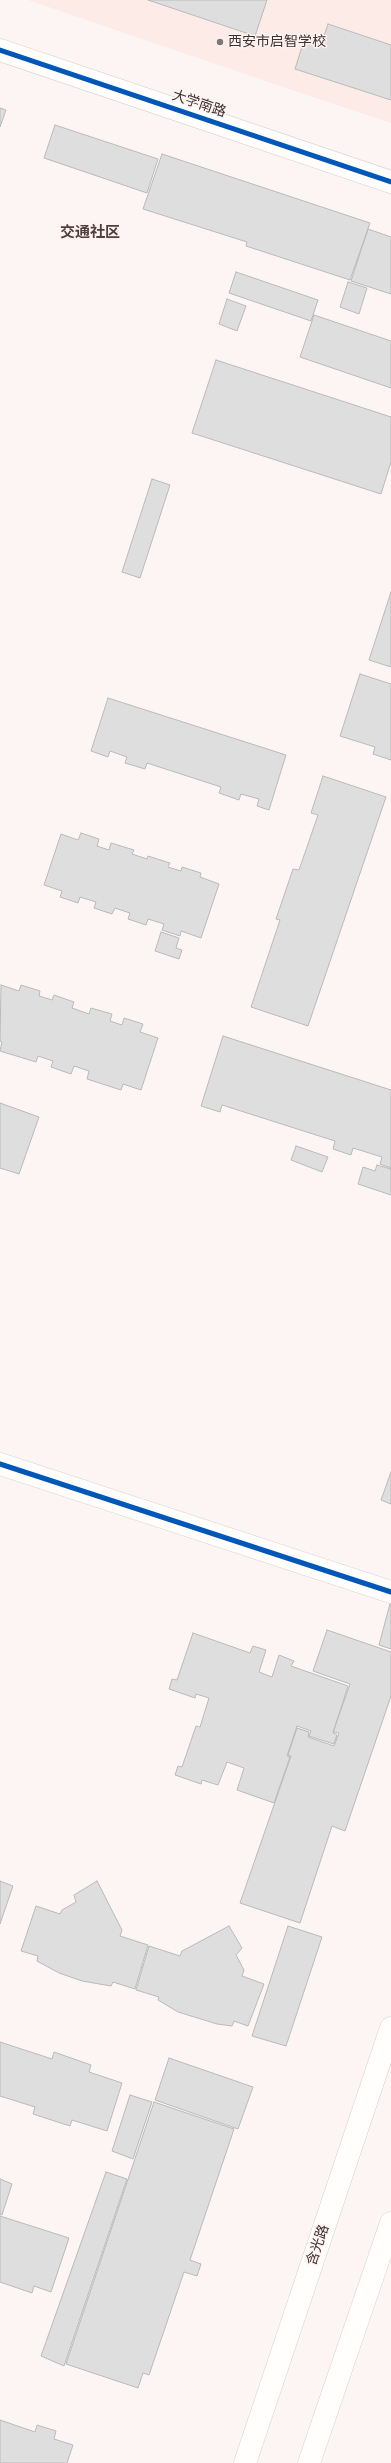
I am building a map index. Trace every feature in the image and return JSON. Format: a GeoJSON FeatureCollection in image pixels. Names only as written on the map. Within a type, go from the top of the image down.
{"type":"FeatureCollection","features":[{"type":"Feature","properties":{"kind":"street","name":"大学南路"},"geometry":{"type":"LineString","coordinates":[[0,50],[391,182]]}},
{"type":"Feature","properties":{"kind":"street"},"geometry":{"type":"LineString","coordinates":[[0,1464],[391,1592]]}},
{"type":"Feature","properties":{"kind":"street","name":"含光路"},"geometry":{"type":"LineString","coordinates":[[244,2463],[391,2028]]}},
{"type":"Feature","properties":{"kind":"street"},"geometry":{"type":"LineString","coordinates":[[309,2463],[391,2223]]}},
{"type":"Feature","properties":{"kind":"shaded area"},"geometry":{"type":"Polygon","coordinates":[[[28,0],[391,0],[391,123],[274,84],[28,0]]]}},
{"type":"Feature","properties":{"kind":"building"},"geometry":{"type":"Polygon","coordinates":[[[148,0],[267,0],[255,36],[148,0]]]}},
{"type":"Feature","properties":{"kind":"building"},"geometry":{"type":"Polygon","coordinates":[[[328,24],[391,45],[391,100],[295,69],[306,34],[323,39],[328,24]]]}},
{"type":"Feature","properties":{"kind":"building"},"geometry":{"type":"Polygon","coordinates":[[[0,108],[6,110],[0,127],[0,108]]]}},
{"type":"Feature","properties":{"kind":"building"},"geometry":{"type":"Polygon","coordinates":[[[55,125],[158,159],[147,193],[44,158],[55,125]]]}},
{"type":"Feature","properties":{"kind":"building"},"geometry":{"type":"Polygon","coordinates":[[[162,154],[370,223],[350,280],[246,246],[247,242],[143,209],[162,154]]]}},
{"type":"Feature","properties":{"kind":"building"},"geometry":{"type":"Polygon","coordinates":[[[368,229],[391,237],[391,294],[351,281],[368,229]]]}},
{"type":"Feature","properties":{"kind":"building"},"geometry":{"type":"Polygon","coordinates":[[[236,272],[318,300],[311,321],[229,293],[236,272]]]}},
{"type":"Feature","properties":{"kind":"building"},"geometry":{"type":"Polygon","coordinates":[[[348,282],[367,288],[359,314],[340,307],[348,282]]]}},
{"type":"Feature","properties":{"kind":"building"},"geometry":{"type":"Polygon","coordinates":[[[227,299],[246,306],[237,331],[219,324],[227,299]]]}},
{"type":"Feature","properties":{"kind":"building"},"geometry":{"type":"Polygon","coordinates":[[[314,315],[391,341],[391,388],[300,357],[314,315]]]}},
{"type":"Feature","properties":{"kind":"building"},"geometry":{"type":"Polygon","coordinates":[[[216,360],[391,417],[391,462],[381,494],[192,433],[216,360]]]}},
{"type":"Feature","properties":{"kind":"building"},"geometry":{"type":"Polygon","coordinates":[[[152,479],[170,485],[140,578],[122,572],[152,479]]]}},
{"type":"Feature","properties":{"kind":"building"},"geometry":{"type":"Polygon","coordinates":[[[391,592],[391,667],[369,660],[391,592]]]}},
{"type":"Feature","properties":{"kind":"building"},"geometry":{"type":"Polygon","coordinates":[[[360,674],[391,684],[391,760],[373,754],[375,747],[340,736],[360,674]]]}},
{"type":"Feature","properties":{"kind":"building"},"geometry":{"type":"Polygon","coordinates":[[[108,698],[286,755],[269,810],[257,806],[259,799],[241,794],[239,800],[219,793],[221,787],[147,763],[145,769],[125,763],[127,757],[110,751],[108,757],[91,751],[108,698]]]}},
{"type":"Feature","properties":{"kind":"building"},"geometry":{"type":"Polygon","coordinates":[[[323,776],[386,797],[308,1026],[251,1007],[280,920],[276,919],[293,869],[299,870],[318,815],[311,813],[323,776]]]}},
{"type":"Feature","properties":{"kind":"building"},"geometry":{"type":"Polygon","coordinates":[[[81,833],[99,839],[97,846],[109,850],[111,843],[134,850],[132,854],[147,859],[148,856],[170,863],[168,867],[181,871],[182,867],[201,873],[200,877],[219,884],[201,938],[181,931],[180,936],[162,930],[164,924],[148,919],[146,925],[128,919],[130,913],[115,908],[112,914],[94,908],[96,902],[80,897],[78,903],[60,897],[62,891],[44,885],[61,834],[78,840],[81,833]]]}},
{"type":"Feature","properties":{"kind":"building"},"geometry":{"type":"Polygon","coordinates":[[[161,932],[179,938],[176,948],[182,950],[179,959],[155,951],[161,932]]]}},
{"type":"Feature","properties":{"kind":"building"},"geometry":{"type":"Polygon","coordinates":[[[1,985],[19,991],[21,985],[40,991],[39,996],[52,1000],[54,995],[74,1002],[72,1008],[89,1014],[91,1008],[112,1014],[110,1021],[122,1025],[124,1018],[143,1024],[140,1032],[158,1038],[141,1090],[123,1084],[121,1090],[87,1079],[89,1071],[74,1066],[71,1074],[51,1067],[53,1061],[38,1056],[36,1062],[0,1051],[2,1042],[0,1041],[1,985]]]}},
{"type":"Feature","properties":{"kind":"building"},"geometry":{"type":"Polygon","coordinates":[[[223,1036],[391,1090],[391,1168],[380,1164],[382,1157],[353,1148],[351,1155],[333,1149],[335,1141],[222,1105],[220,1112],[201,1106],[223,1036]]]}},
{"type":"Feature","properties":{"kind":"building"},"geometry":{"type":"Polygon","coordinates":[[[0,1103],[39,1117],[19,1174],[0,1168],[0,1103]]]}},
{"type":"Feature","properties":{"kind":"building"},"geometry":{"type":"Polygon","coordinates":[[[296,1146],[328,1157],[322,1172],[291,1160],[296,1146]]]}},
{"type":"Feature","properties":{"kind":"building"},"geometry":{"type":"Polygon","coordinates":[[[377,1165],[391,1169],[391,1195],[358,1184],[363,1167],[375,1171],[377,1165]]]}},
{"type":"Feature","properties":{"kind":"building"},"geometry":{"type":"Polygon","coordinates":[[[391,1472],[391,1504],[381,1500],[391,1472]]]}},
{"type":"Feature","properties":{"kind":"building"},"geometry":{"type":"Polygon","coordinates":[[[391,1600],[391,1649],[379,1645],[391,1600]]]}},
{"type":"Feature","properties":{"kind":"building"},"geometry":{"type":"Polygon","coordinates":[[[327,1630],[391,1652],[391,1696],[345,1831],[332,1826],[300,1923],[240,1903],[291,1756],[288,1755],[297,1728],[309,1732],[308,1737],[334,1746],[339,1733],[333,1732],[350,1684],[313,1671],[327,1630]]]}},
{"type":"Feature","properties":{"kind":"building"},"geometry":{"type":"Polygon","coordinates":[[[193,1633],[250,1653],[253,1646],[266,1650],[259,1672],[272,1677],[279,1655],[294,1661],[291,1666],[348,1686],[333,1733],[337,1735],[334,1744],[309,1736],[311,1731],[297,1726],[287,1756],[290,1757],[274,1803],[237,1790],[244,1768],[227,1762],[218,1785],[202,1780],[201,1784],[175,1775],[178,1766],[182,1767],[196,1726],[200,1727],[209,1698],[196,1694],[195,1698],[169,1689],[172,1679],[177,1680],[193,1633]]]}},
{"type":"Feature","properties":{"kind":"building"},"geometry":{"type":"Polygon","coordinates":[[[0,1881],[13,1886],[0,1924],[0,1881]]]}},
{"type":"Feature","properties":{"kind":"building"},"geometry":{"type":"Polygon","coordinates":[[[97,1881],[122,1930],[120,1936],[148,1945],[135,1989],[113,1982],[111,1986],[82,1981],[59,1973],[37,1961],[38,1956],[21,1951],[36,1906],[60,1914],[62,1910],[76,1902],[74,1895],[97,1881]]]}},
{"type":"Feature","properties":{"kind":"building"},"geometry":{"type":"Polygon","coordinates":[[[229,1926],[242,1948],[236,1955],[244,1970],[242,1976],[264,1984],[248,2026],[234,2021],[232,2026],[217,2024],[178,2012],[158,2000],[159,1997],[136,1990],[149,1946],[180,1956],[182,1951],[229,1926]]]}},
{"type":"Feature","properties":{"kind":"building"},"geometry":{"type":"Polygon","coordinates":[[[288,1926],[322,1937],[286,2046],[252,2036],[288,1926]]]}},
{"type":"Feature","properties":{"kind":"building"},"geometry":{"type":"Polygon","coordinates":[[[0,2042],[52,2059],[54,2052],[91,2065],[89,2072],[122,2083],[107,2131],[72,2120],[70,2126],[33,2114],[35,2107],[0,2096],[0,2042]]]}},
{"type":"Feature","properties":{"kind":"building"},"geometry":{"type":"Polygon","coordinates":[[[169,2058],[253,2087],[238,2129],[155,2100],[169,2058]]]}},
{"type":"Feature","properties":{"kind":"building"},"geometry":{"type":"Polygon","coordinates":[[[130,2095],[152,2102],[133,2159],[112,2151],[130,2095]]]}},
{"type":"Feature","properties":{"kind":"building"},"geometry":{"type":"Polygon","coordinates":[[[154,2102],[234,2129],[190,2260],[201,2264],[197,2276],[184,2272],[149,2375],[143,2373],[138,2388],[66,2364],[154,2102]]]}},
{"type":"Feature","properties":{"kind":"building"},"geometry":{"type":"Polygon","coordinates":[[[106,2172],[127,2179],[64,2366],[41,2356],[106,2172]]]}},
{"type":"Feature","properties":{"kind":"building"},"geometry":{"type":"Polygon","coordinates":[[[0,2179],[12,2184],[2,2215],[0,2214],[0,2179]]]}},
{"type":"Feature","properties":{"kind":"building"},"geometry":{"type":"Polygon","coordinates":[[[0,2216],[69,2238],[51,2292],[34,2286],[32,2293],[0,2282],[0,2216]]]}},
{"type":"Feature","properties":{"kind":"building"},"geometry":{"type":"Polygon","coordinates":[[[0,2420],[35,2432],[37,2425],[56,2431],[54,2439],[73,2445],[67,2463],[0,2463],[0,2420]]]}},
{"type":"Feature","properties":{"kind":"cycle path"},"geometry":{"type":"LineString","coordinates":[[0,50],[391,182]]}},
{"type":"Feature","properties":{"kind":"cycle path"},"geometry":{"type":"LineString","coordinates":[[0,1464],[391,1592]]}},
{"type":"Feature","properties":{"kind":"place","name":"西安市启智学校"},"geometry":{"type":"Point","coordinates":[220,42]}},
{"type":"Feature","properties":{"kind":"district","name":"交通社区"},"geometry":{"type":"Point","coordinates":[90,233]}}]}
